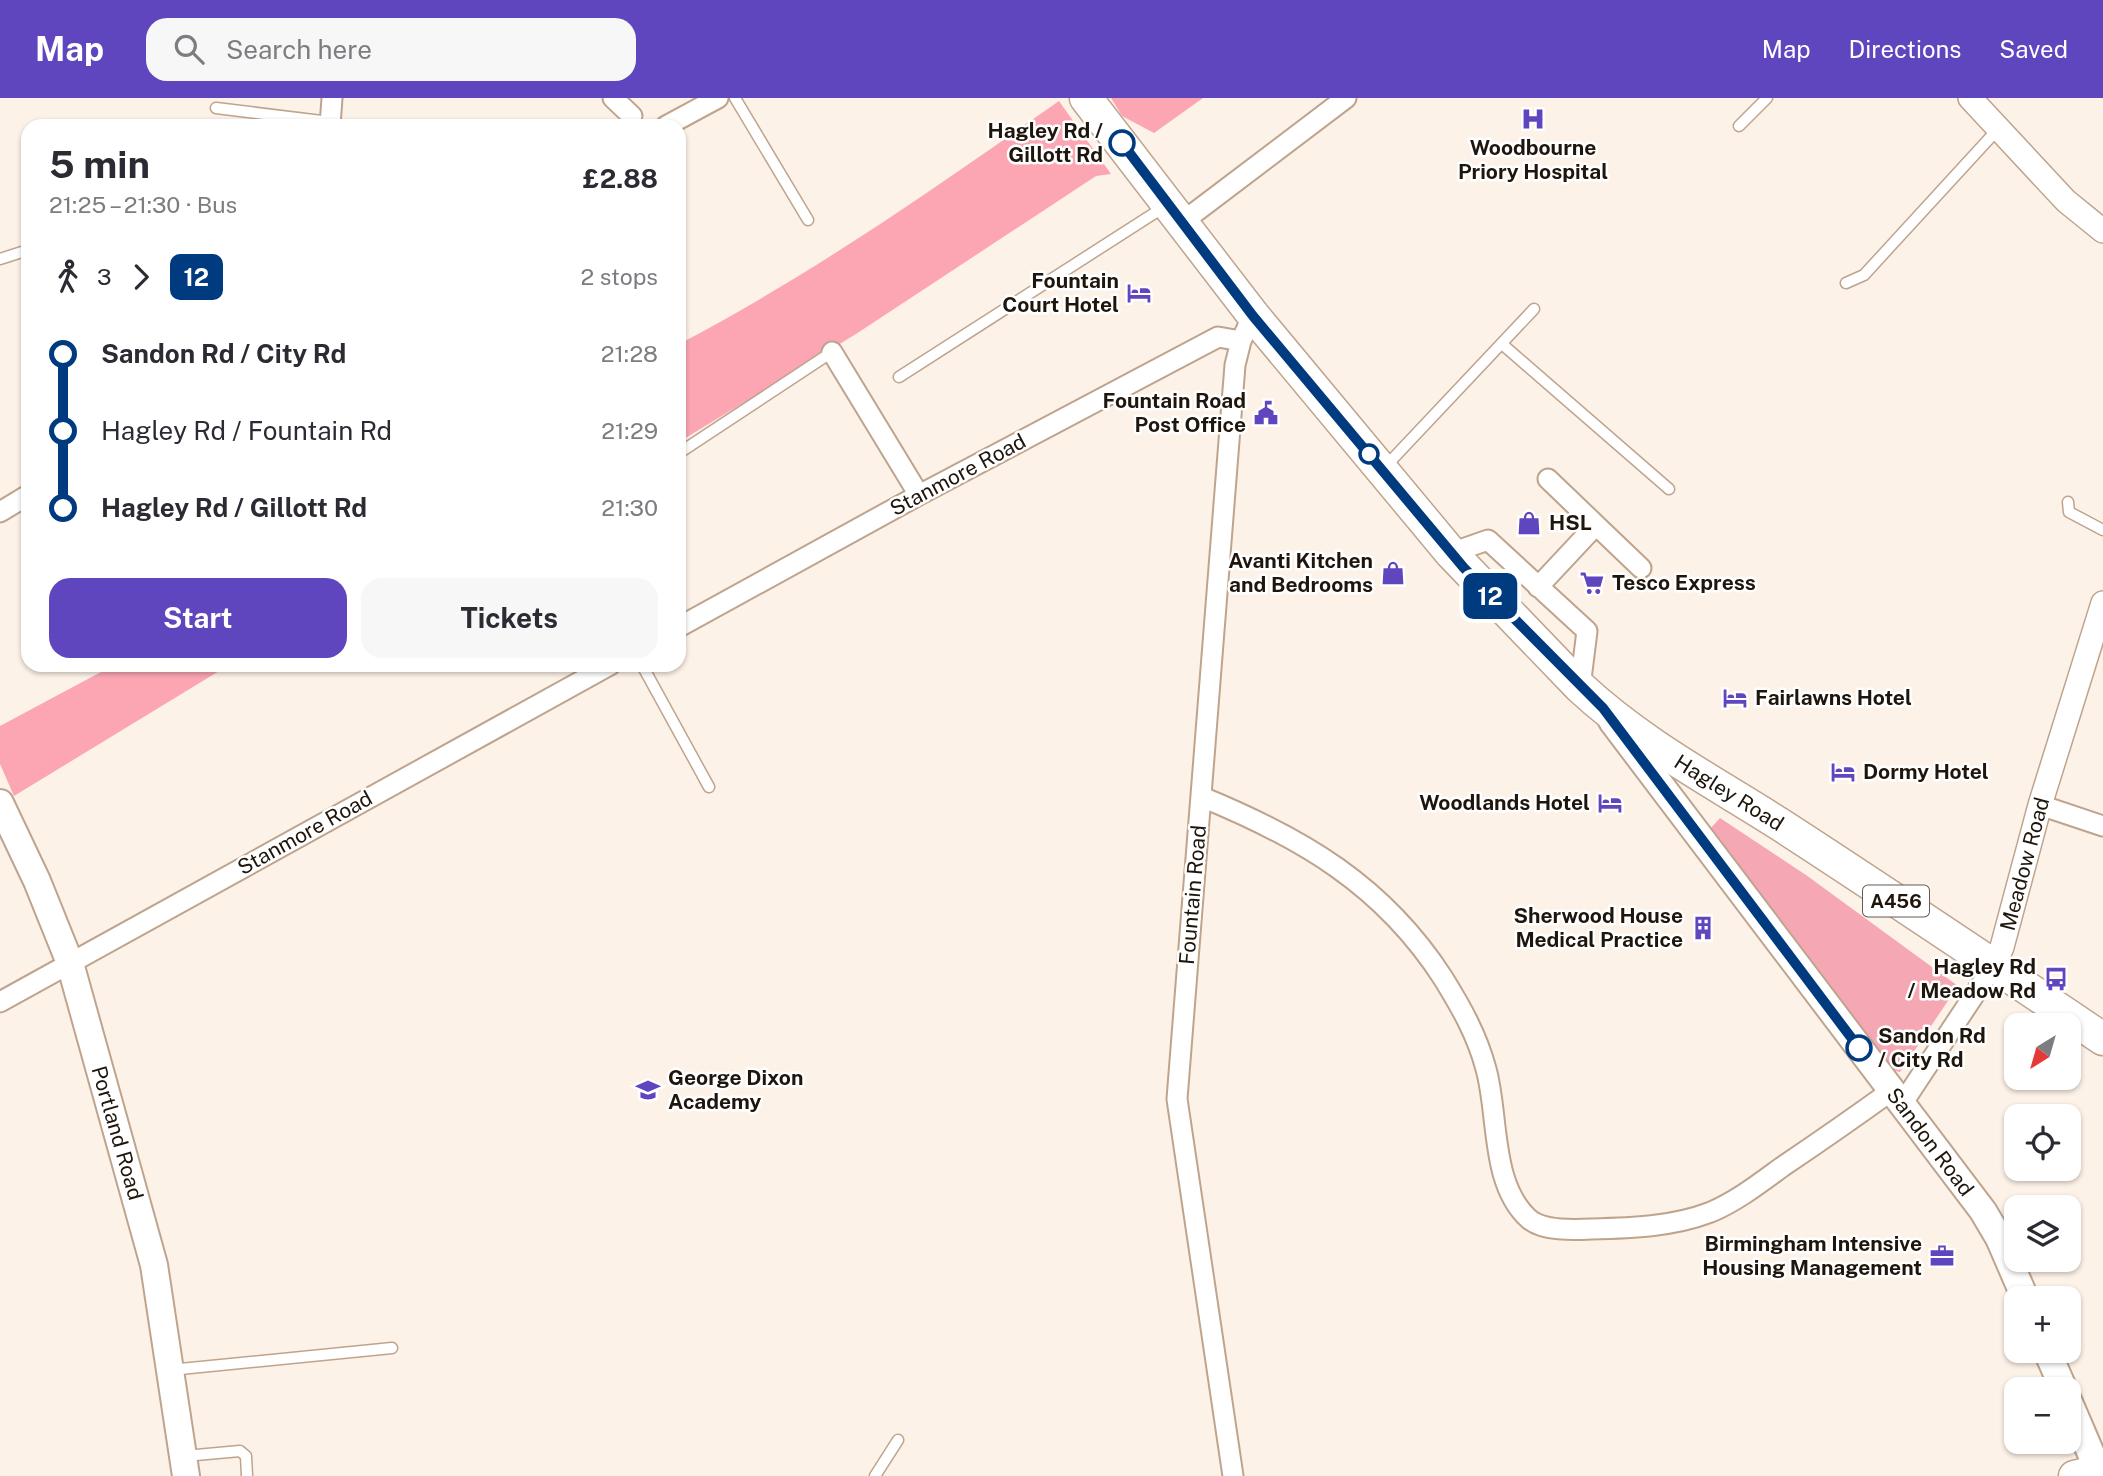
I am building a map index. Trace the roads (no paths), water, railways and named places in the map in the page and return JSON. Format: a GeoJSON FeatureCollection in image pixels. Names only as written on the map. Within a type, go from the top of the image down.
{"type":"FeatureCollection","features":[{"type":"Feature","properties":{"kind":"highway","name":"Hagley Road"},"geometry":{"type":"LineString","coordinates":[[1086,98],[1174,214],[1247,328],[1382,470],[1451,553],[1592,698],[1686,767],[1994,965],[2103,1039]]}},
{"type":"Feature","properties":{"kind":"main road","name":"Sandon Road"},"geometry":{"type":"LineString","coordinates":[[1592,698],[1983,1211],[1999,1238],[2020,1286]]}},
{"type":"Feature","properties":{"kind":"main road"},"geometry":{"type":"LineString","coordinates":[[1686,767],[1691,827]]}},
{"type":"Feature","properties":{"kind":"main road","name":"Portland Road"},"geometry":{"type":"LineString","coordinates":[[0,803],[37,881],[70,963],[154,1265],[184,1466]]}},
{"type":"Feature","properties":{"kind":"main road"},"geometry":{"type":"LineString","coordinates":[[2081,1442],[2091,1474]]}},
{"type":"Feature","properties":{"kind":"street"},"geometry":{"type":"LineString","coordinates":[[330,119],[332,98]]}},
{"type":"Feature","properties":{"kind":"street"},"geometry":{"type":"LineString","coordinates":[[613,98],[632,116]]}},
{"type":"Feature","properties":{"kind":"street"},"geometry":{"type":"LineString","coordinates":[[679,119],[718,98]]}},
{"type":"Feature","properties":{"kind":"street"},"geometry":{"type":"LineString","coordinates":[[1174,214],[1346,98]]}},
{"type":"Feature","properties":{"kind":"street"},"geometry":{"type":"LineString","coordinates":[[1970,98],[2066,201],[2103,231]]}},
{"type":"Feature","properties":{"kind":"street","name":"Stanmore Road"},"geometry":{"type":"LineString","coordinates":[[686,623],[919,495],[1218,337],[1247,328]]}},
{"type":"Feature","properties":{"kind":"street","name":"Fountain Road"},"geometry":{"type":"LineString","coordinates":[[1233,1476],[1177,1099],[1235,365],[1247,328]]}},
{"type":"Feature","properties":{"kind":"street"},"geometry":{"type":"LineString","coordinates":[[832,352],[919,495]]}},
{"type":"Feature","properties":{"kind":"street"},"geometry":{"type":"LineString","coordinates":[[1548,479],[1641,568]]}},
{"type":"Feature","properties":{"kind":"street"},"geometry":{"type":"LineString","coordinates":[[0,512],[21,499]]}},
{"type":"Feature","properties":{"kind":"street"},"geometry":{"type":"LineString","coordinates":[[1538,587],[1596,525]]}},
{"type":"Feature","properties":{"kind":"street"},"geometry":{"type":"LineString","coordinates":[[1451,553],[1488,540],[1587,631],[1592,698]]}},
{"type":"Feature","properties":{"kind":"street","name":"Meadow Road"},"geometry":{"type":"LineString","coordinates":[[1897,1098],[1994,965],[2002,947],[2040,805],[2103,603]]}},
{"type":"Feature","properties":{"kind":"street","name":"Stanmore Road"},"geometry":{"type":"LineString","coordinates":[[0,1002],[597,672]]}},
{"type":"Feature","properties":{"kind":"street"},"geometry":{"type":"LineString","coordinates":[[1202,797],[1265,823],[1316,853],[1350,874],[1398,918],[1466,1015],[1486,1068],[1507,1185],[1530,1220],[1580,1229],[1654,1227],[1710,1212],[1741,1196],[1897,1098]]}},
{"type":"Feature","properties":{"kind":"street"},"geometry":{"type":"LineString","coordinates":[[2040,805],[2103,826]]}},
{"type":"Feature","properties":{"kind":"lane"},"geometry":{"type":"LineString","coordinates":[[735,98],[807,220]]}},
{"type":"Feature","properties":{"kind":"lane"},"geometry":{"type":"LineString","coordinates":[[1740,126],[1767,98]]}},
{"type":"Feature","properties":{"kind":"lane"},"geometry":{"type":"LineString","coordinates":[[216,108],[294,119]]}},
{"type":"Feature","properties":{"kind":"lane"},"geometry":{"type":"LineString","coordinates":[[1846,283],[1864,275],[1998,129]]}},
{"type":"Feature","properties":{"kind":"lane"},"geometry":{"type":"LineString","coordinates":[[900,377],[1174,214]]}},
{"type":"Feature","properties":{"kind":"lane"},"geometry":{"type":"LineString","coordinates":[[0,258],[21,252]]}},
{"type":"Feature","properties":{"kind":"lane"},"geometry":{"type":"LineString","coordinates":[[1382,470],[1534,309]]}},
{"type":"Feature","properties":{"kind":"lane"},"geometry":{"type":"LineString","coordinates":[[1502,344],[1669,488]]}},
{"type":"Feature","properties":{"kind":"lane"},"geometry":{"type":"LineString","coordinates":[[686,448],[832,352]]}},
{"type":"Feature","properties":{"kind":"lane"},"geometry":{"type":"LineString","coordinates":[[2067,502],[2069,512],[2103,530]]}},
{"type":"Feature","properties":{"kind":"lane"},"geometry":{"type":"LineString","coordinates":[[646,672],[709,787]]}},
{"type":"Feature","properties":{"kind":"lane"},"geometry":{"type":"LineString","coordinates":[[170,1370],[392,1348]]}},
{"type":"Feature","properties":{"kind":"lane"},"geometry":{"type":"LineString","coordinates":[[875,1476],[898,1440]]}},
{"type":"Feature","properties":{"kind":"lane"},"geometry":{"type":"LineString","coordinates":[[184,1466],[240,1451],[246,1456],[247,1476]]}},
{"type":"Feature","properties":{"kind":"place","name":"Woodbourne Priory Hospital"},"geometry":{"type":"Point","coordinates":[1533,119]}},
{"type":"Feature","properties":{"kind":"place","name":"Hagley Rd / Gillott Rd"},"geometry":{"type":"Point","coordinates":[1122,143]}},
{"type":"Feature","properties":{"kind":"place","name":"Fountain Court Hotel"},"geometry":{"type":"Point","coordinates":[1139,293]}},
{"type":"Feature","properties":{"kind":"place","name":"Fountain Road Post Office"},"geometry":{"type":"Point","coordinates":[1266,413]}},
{"type":"Feature","properties":{"kind":"place","name":"HSL"},"geometry":{"type":"Point","coordinates":[1529,523]}},
{"type":"Feature","properties":{"kind":"place","name":"Avanti Kitchen and Bedrooms"},"geometry":{"type":"Point","coordinates":[1393,573]}},
{"type":"Feature","properties":{"kind":"place","name":"Tesco Express"},"geometry":{"type":"Point","coordinates":[1592,583]}},
{"type":"Feature","properties":{"kind":"place","name":"Fairlawns Hotel"},"geometry":{"type":"Point","coordinates":[1735,698]}},
{"type":"Feature","properties":{"kind":"place","name":"Dormy Hotel"},"geometry":{"type":"Point","coordinates":[1843,772]}},
{"type":"Feature","properties":{"kind":"place","name":"Woodlands Hotel"},"geometry":{"type":"Point","coordinates":[1610,803]}},
{"type":"Feature","properties":{"kind":"place","name":"Sherwood House Medical Practice"},"geometry":{"type":"Point","coordinates":[1703,928]}},
{"type":"Feature","properties":{"kind":"place","name":"Hagley Rd / Meadow Rd"},"geometry":{"type":"Point","coordinates":[2056,979]}},
{"type":"Feature","properties":{"kind":"place","name":"Sandon Rd / City Rd"},"geometry":{"type":"Point","coordinates":[1859,1048]}},
{"type":"Feature","properties":{"kind":"place","name":"George Dixon Academy"},"geometry":{"type":"Point","coordinates":[648,1090]}},
{"type":"Feature","properties":{"kind":"place","name":"Birmingham Intensive Housing Management"},"geometry":{"type":"Point","coordinates":[1942,1256]}}]}
